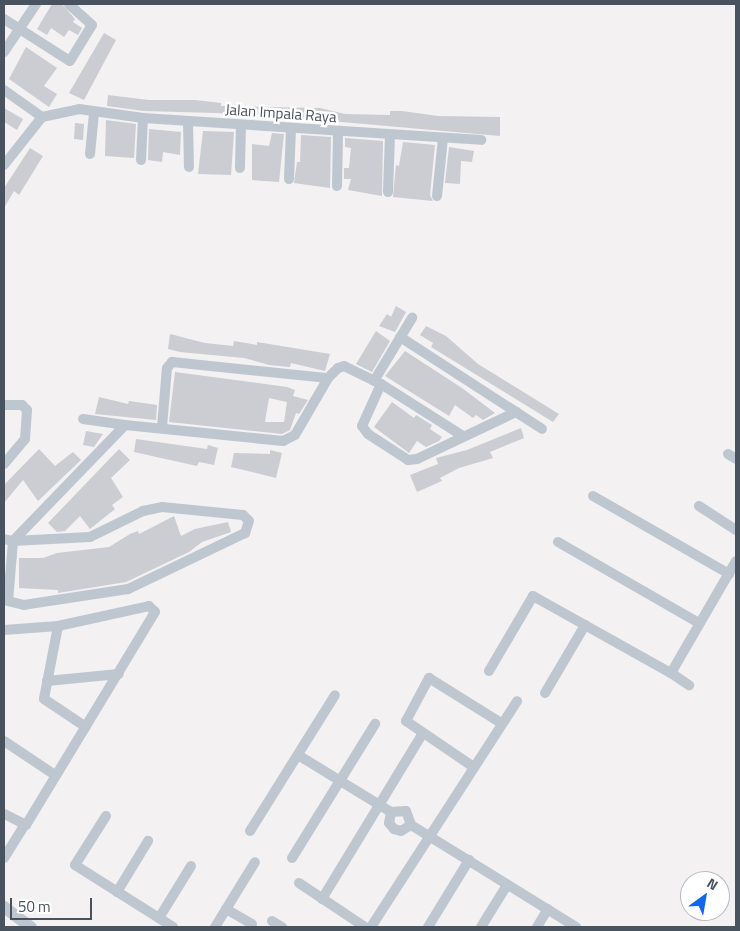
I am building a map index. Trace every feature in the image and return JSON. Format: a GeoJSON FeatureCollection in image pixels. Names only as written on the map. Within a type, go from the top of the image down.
{"type":"FeatureCollection","features":[{"type":"Feature","properties":{"kind":"street"},"geometry":{"type":"LineString","coordinates":[[4,52],[36,4]]}},
{"type":"Feature","properties":{"kind":"street"},"geometry":{"type":"LineString","coordinates":[[4,19],[70,61],[92,25],[69,4]]}},
{"type":"Feature","properties":{"kind":"street"},"geometry":{"type":"LineString","coordinates":[[4,90],[42,117],[4,164]]}},
{"type":"Feature","properties":{"kind":"street","name":"Jalan Impala Raya"},"geometry":{"type":"LineString","coordinates":[[42,117],[79,110],[143,118],[390,136],[481,140]]}},
{"type":"Feature","properties":{"kind":"street"},"geometry":{"type":"LineString","coordinates":[[90,154],[94,113]]}},
{"type":"Feature","properties":{"kind":"street"},"geometry":{"type":"LineString","coordinates":[[141,160],[143,118]]}},
{"type":"Feature","properties":{"kind":"street"},"geometry":{"type":"LineString","coordinates":[[188,121],[189,167]]}},
{"type":"Feature","properties":{"kind":"street"},"geometry":{"type":"LineString","coordinates":[[240,168],[241,125]]}},
{"type":"Feature","properties":{"kind":"street"},"geometry":{"type":"LineString","coordinates":[[289,179],[291,129]]}},
{"type":"Feature","properties":{"kind":"street"},"geometry":{"type":"LineString","coordinates":[[337,186],[338,132]]}},
{"type":"Feature","properties":{"kind":"street"},"geometry":{"type":"LineString","coordinates":[[388,192],[390,136]]}},
{"type":"Feature","properties":{"kind":"street"},"geometry":{"type":"LineString","coordinates":[[437,196],[443,138]]}},
{"type":"Feature","properties":{"kind":"street"},"geometry":{"type":"LineString","coordinates":[[412,318],[377,382],[362,426],[368,434],[408,460],[417,459],[516,412]]}},
{"type":"Feature","properties":{"kind":"street"},"geometry":{"type":"LineString","coordinates":[[400,338],[542,429]]}},
{"type":"Feature","properties":{"kind":"street"},"geometry":{"type":"LineString","coordinates":[[162,426],[167,368],[172,362],[328,378]]}},
{"type":"Feature","properties":{"kind":"street"},"geometry":{"type":"LineString","coordinates":[[83,419],[125,425],[162,426],[283,441],[299,430],[328,378],[338,368],[344,366],[377,382],[463,436]]}},
{"type":"Feature","properties":{"kind":"street"},"geometry":{"type":"LineString","coordinates":[[4,464],[25,439],[27,410],[22,406],[6,405]]}},
{"type":"Feature","properties":{"kind":"street"},"geometry":{"type":"LineString","coordinates":[[8,540],[90,537],[143,511],[162,507],[243,515],[249,527],[245,533],[128,589],[24,605],[11,604],[7,598],[8,540],[125,425]]}},
{"type":"Feature","properties":{"kind":"street"},"geometry":{"type":"LineString","coordinates":[[593,496],[729,574]]}},
{"type":"Feature","properties":{"kind":"street"},"geometry":{"type":"LineString","coordinates":[[699,506],[736,530]]}},
{"type":"Feature","properties":{"kind":"street"},"geometry":{"type":"LineString","coordinates":[[558,542],[699,623]]}},
{"type":"Feature","properties":{"kind":"street"},"geometry":{"type":"LineString","coordinates":[[670,672],[736,561]]}},
{"type":"Feature","properties":{"kind":"street"},"geometry":{"type":"LineString","coordinates":[[489,671],[533,596],[689,684]]}},
{"type":"Feature","properties":{"kind":"street"},"geometry":{"type":"LineString","coordinates":[[4,630],[58,626],[144,607],[154,608],[153,621],[4,858]]}},
{"type":"Feature","properties":{"kind":"street"},"geometry":{"type":"LineString","coordinates":[[545,694],[585,625]]}},
{"type":"Feature","properties":{"kind":"street"},"geometry":{"type":"LineString","coordinates":[[58,626],[43,697],[47,703],[86,727]]}},
{"type":"Feature","properties":{"kind":"street"},"geometry":{"type":"LineString","coordinates":[[47,681],[120,674]]}},
{"type":"Feature","properties":{"kind":"street"},"geometry":{"type":"LineString","coordinates":[[472,766],[406,722],[429,678],[502,723]]}},
{"type":"Feature","properties":{"kind":"street"},"geometry":{"type":"LineString","coordinates":[[250,831],[335,695]]}},
{"type":"Feature","properties":{"kind":"street"},"geometry":{"type":"LineString","coordinates":[[371,927],[472,766],[517,701]]}},
{"type":"Feature","properties":{"kind":"street"},"geometry":{"type":"LineString","coordinates":[[292,858],[375,724]]}},
{"type":"Feature","properties":{"kind":"street"},"geometry":{"type":"LineString","coordinates":[[322,899],[424,733]]}},
{"type":"Feature","properties":{"kind":"street"},"geometry":{"type":"LineString","coordinates":[[4,741],[55,776]]}},
{"type":"Feature","properties":{"kind":"street"},"geometry":{"type":"LineString","coordinates":[[298,755],[391,812]]}},
{"type":"Feature","properties":{"kind":"street"},"geometry":{"type":"LineString","coordinates":[[391,812],[399,809],[406,811],[411,825],[576,927]]}},
{"type":"Feature","properties":{"kind":"street"},"geometry":{"type":"LineString","coordinates":[[391,812],[389,823],[394,828],[401,831],[411,825]]}},
{"type":"Feature","properties":{"kind":"street"},"geometry":{"type":"LineString","coordinates":[[4,814],[24,826]]}},
{"type":"Feature","properties":{"kind":"street"},"geometry":{"type":"LineString","coordinates":[[106,816],[75,865],[173,927]]}},
{"type":"Feature","properties":{"kind":"street"},"geometry":{"type":"LineString","coordinates":[[116,892],[148,841]]}},
{"type":"Feature","properties":{"kind":"street"},"geometry":{"type":"LineString","coordinates":[[428,927],[469,860]]}},
{"type":"Feature","properties":{"kind":"street"},"geometry":{"type":"LineString","coordinates":[[215,927],[255,862]]}},
{"type":"Feature","properties":{"kind":"street"},"geometry":{"type":"LineString","coordinates":[[159,918],[191,866]]}},
{"type":"Feature","properties":{"kind":"street"},"geometry":{"type":"LineString","coordinates":[[299,883],[365,927]]}},
{"type":"Feature","properties":{"kind":"street"},"geometry":{"type":"LineString","coordinates":[[481,927],[507,885]]}},
{"type":"Feature","properties":{"kind":"street"},"geometry":{"type":"LineString","coordinates":[[4,907],[31,927]]}},
{"type":"Feature","properties":{"kind":"street"},"geometry":{"type":"LineString","coordinates":[[226,909],[252,924]]}},
{"type":"Feature","properties":{"kind":"street"},"geometry":{"type":"LineString","coordinates":[[537,927],[548,909]]}},
{"type":"Feature","properties":{"kind":"street"},"geometry":{"type":"LineString","coordinates":[[272,921],[282,927]]}},
{"type":"Feature","properties":{"kind":"building"},"geometry":{"type":"Polygon","coordinates":[[[52,4],[62,4],[75,19],[73,22],[82,28],[78,35],[69,30],[64,37],[51,28],[47,35],[37,29],[52,4]]]}},
{"type":"Feature","properties":{"kind":"building"},"geometry":{"type":"Polygon","coordinates":[[[104,33],[116,40],[84,100],[69,93],[104,33]]]}},
{"type":"Feature","properties":{"kind":"building"},"geometry":{"type":"Polygon","coordinates":[[[26,47],[57,68],[44,86],[57,94],[49,107],[9,79],[26,47]]]}},
{"type":"Feature","properties":{"kind":"building"},"geometry":{"type":"Polygon","coordinates":[[[108,95],[149,100],[195,100],[221,103],[221,106],[320,108],[345,114],[390,115],[390,111],[402,111],[438,116],[500,117],[500,136],[251,114],[144,111],[107,106],[108,95]]]}},
{"type":"Feature","properties":{"kind":"building"},"geometry":{"type":"Polygon","coordinates":[[[4,108],[23,119],[17,130],[4,122],[4,108]]]}},
{"type":"Feature","properties":{"kind":"building"},"geometry":{"type":"Polygon","coordinates":[[[106,120],[136,124],[134,158],[105,156],[106,120]]]}},
{"type":"Feature","properties":{"kind":"building"},"geometry":{"type":"Polygon","coordinates":[[[75,123],[84,124],[83,140],[74,139],[75,123]]]}},
{"type":"Feature","properties":{"kind":"building"},"geometry":{"type":"Polygon","coordinates":[[[149,129],[181,132],[180,155],[163,152],[162,162],[148,160],[149,129]]]}},
{"type":"Feature","properties":{"kind":"building"},"geometry":{"type":"Polygon","coordinates":[[[203,131],[234,132],[231,175],[198,174],[203,131]]]}},
{"type":"Feature","properties":{"kind":"building"},"geometry":{"type":"Polygon","coordinates":[[[272,133],[284,134],[279,182],[252,180],[252,144],[269,146],[272,133]]]}},
{"type":"Feature","properties":{"kind":"building"},"geometry":{"type":"Polygon","coordinates":[[[301,135],[331,137],[330,188],[294,183],[297,162],[300,162],[301,135]]]}},
{"type":"Feature","properties":{"kind":"building"},"geometry":{"type":"Polygon","coordinates":[[[345,138],[383,141],[382,196],[348,190],[351,179],[344,179],[344,168],[349,168],[351,148],[345,147],[345,138]]]}},
{"type":"Feature","properties":{"kind":"building"},"geometry":{"type":"Polygon","coordinates":[[[403,142],[435,145],[430,195],[433,201],[393,197],[396,165],[399,166],[403,142]]]}},
{"type":"Feature","properties":{"kind":"building"},"geometry":{"type":"Polygon","coordinates":[[[449,147],[474,151],[472,162],[461,161],[460,184],[445,183],[449,147]]]}},
{"type":"Feature","properties":{"kind":"building"},"geometry":{"type":"Polygon","coordinates":[[[30,148],[43,156],[19,195],[14,191],[4,208],[4,188],[30,148]]]}},
{"type":"Feature","properties":{"kind":"building"},"geometry":{"type":"Polygon","coordinates":[[[396,306],[406,312],[395,332],[379,326],[387,314],[391,317],[396,306]]]}},
{"type":"Feature","properties":{"kind":"building"},"geometry":{"type":"Polygon","coordinates":[[[426,326],[446,336],[478,364],[559,414],[553,422],[431,347],[433,343],[420,335],[426,326]]]}},
{"type":"Feature","properties":{"kind":"building"},"geometry":{"type":"Polygon","coordinates":[[[376,331],[390,341],[372,372],[356,364],[376,331]]]}},
{"type":"Feature","properties":{"kind":"building"},"geometry":{"type":"Polygon","coordinates":[[[170,334],[205,343],[233,346],[234,341],[257,345],[257,342],[330,354],[325,371],[291,363],[290,367],[269,365],[244,358],[180,352],[168,349],[170,334]]]}},
{"type":"Feature","properties":{"kind":"building"},"geometry":{"type":"Polygon","coordinates":[[[405,351],[462,388],[495,413],[483,420],[476,415],[473,418],[455,405],[449,416],[385,376],[405,351]]]}},
{"type":"Feature","properties":{"kind":"building"},"geometry":{"type":"Polygon","coordinates":[[[175,372],[287,387],[295,390],[293,396],[308,400],[299,414],[296,413],[290,430],[282,434],[169,422],[175,372]],[[269,398],[265,422],[284,422],[287,402],[269,398]]]}},
{"type":"Feature","properties":{"kind":"building"},"geometry":{"type":"Polygon","coordinates":[[[99,397],[128,404],[129,401],[157,405],[156,420],[95,414],[99,397]]]}},
{"type":"Feature","properties":{"kind":"building"},"geometry":{"type":"Polygon","coordinates":[[[392,402],[414,418],[416,415],[432,425],[430,429],[442,437],[439,441],[426,447],[417,441],[409,453],[374,427],[392,402]]]}},
{"type":"Feature","properties":{"kind":"building"},"geometry":{"type":"Polygon","coordinates":[[[521,428],[524,438],[490,452],[493,458],[459,468],[440,478],[442,481],[417,492],[410,475],[438,464],[436,458],[467,450],[521,428]]]}},
{"type":"Feature","properties":{"kind":"building"},"geometry":{"type":"Polygon","coordinates":[[[86,431],[103,434],[94,447],[83,445],[86,431]]]}},
{"type":"Feature","properties":{"kind":"building"},"geometry":{"type":"Polygon","coordinates":[[[136,439],[207,449],[208,445],[218,448],[214,465],[199,462],[197,466],[134,452],[136,439]]]}},
{"type":"Feature","properties":{"kind":"building"},"geometry":{"type":"Polygon","coordinates":[[[39,449],[55,466],[73,452],[81,460],[38,501],[23,480],[4,503],[4,485],[39,449]]]}},
{"type":"Feature","properties":{"kind":"building"},"geometry":{"type":"Polygon","coordinates":[[[119,449],[130,460],[111,478],[123,497],[112,505],[115,509],[90,529],[80,516],[65,531],[57,532],[48,523],[119,449]]]}},
{"type":"Feature","properties":{"kind":"building"},"geometry":{"type":"Polygon","coordinates":[[[270,450],[282,453],[276,478],[231,467],[234,453],[270,454],[270,450]]]}},
{"type":"Feature","properties":{"kind":"building"},"geometry":{"type":"Polygon","coordinates":[[[174,516],[181,536],[195,529],[228,522],[231,532],[202,542],[189,552],[126,582],[58,593],[58,590],[19,588],[19,558],[43,558],[57,553],[109,547],[130,534],[138,531],[139,534],[174,516]]]}}]}
